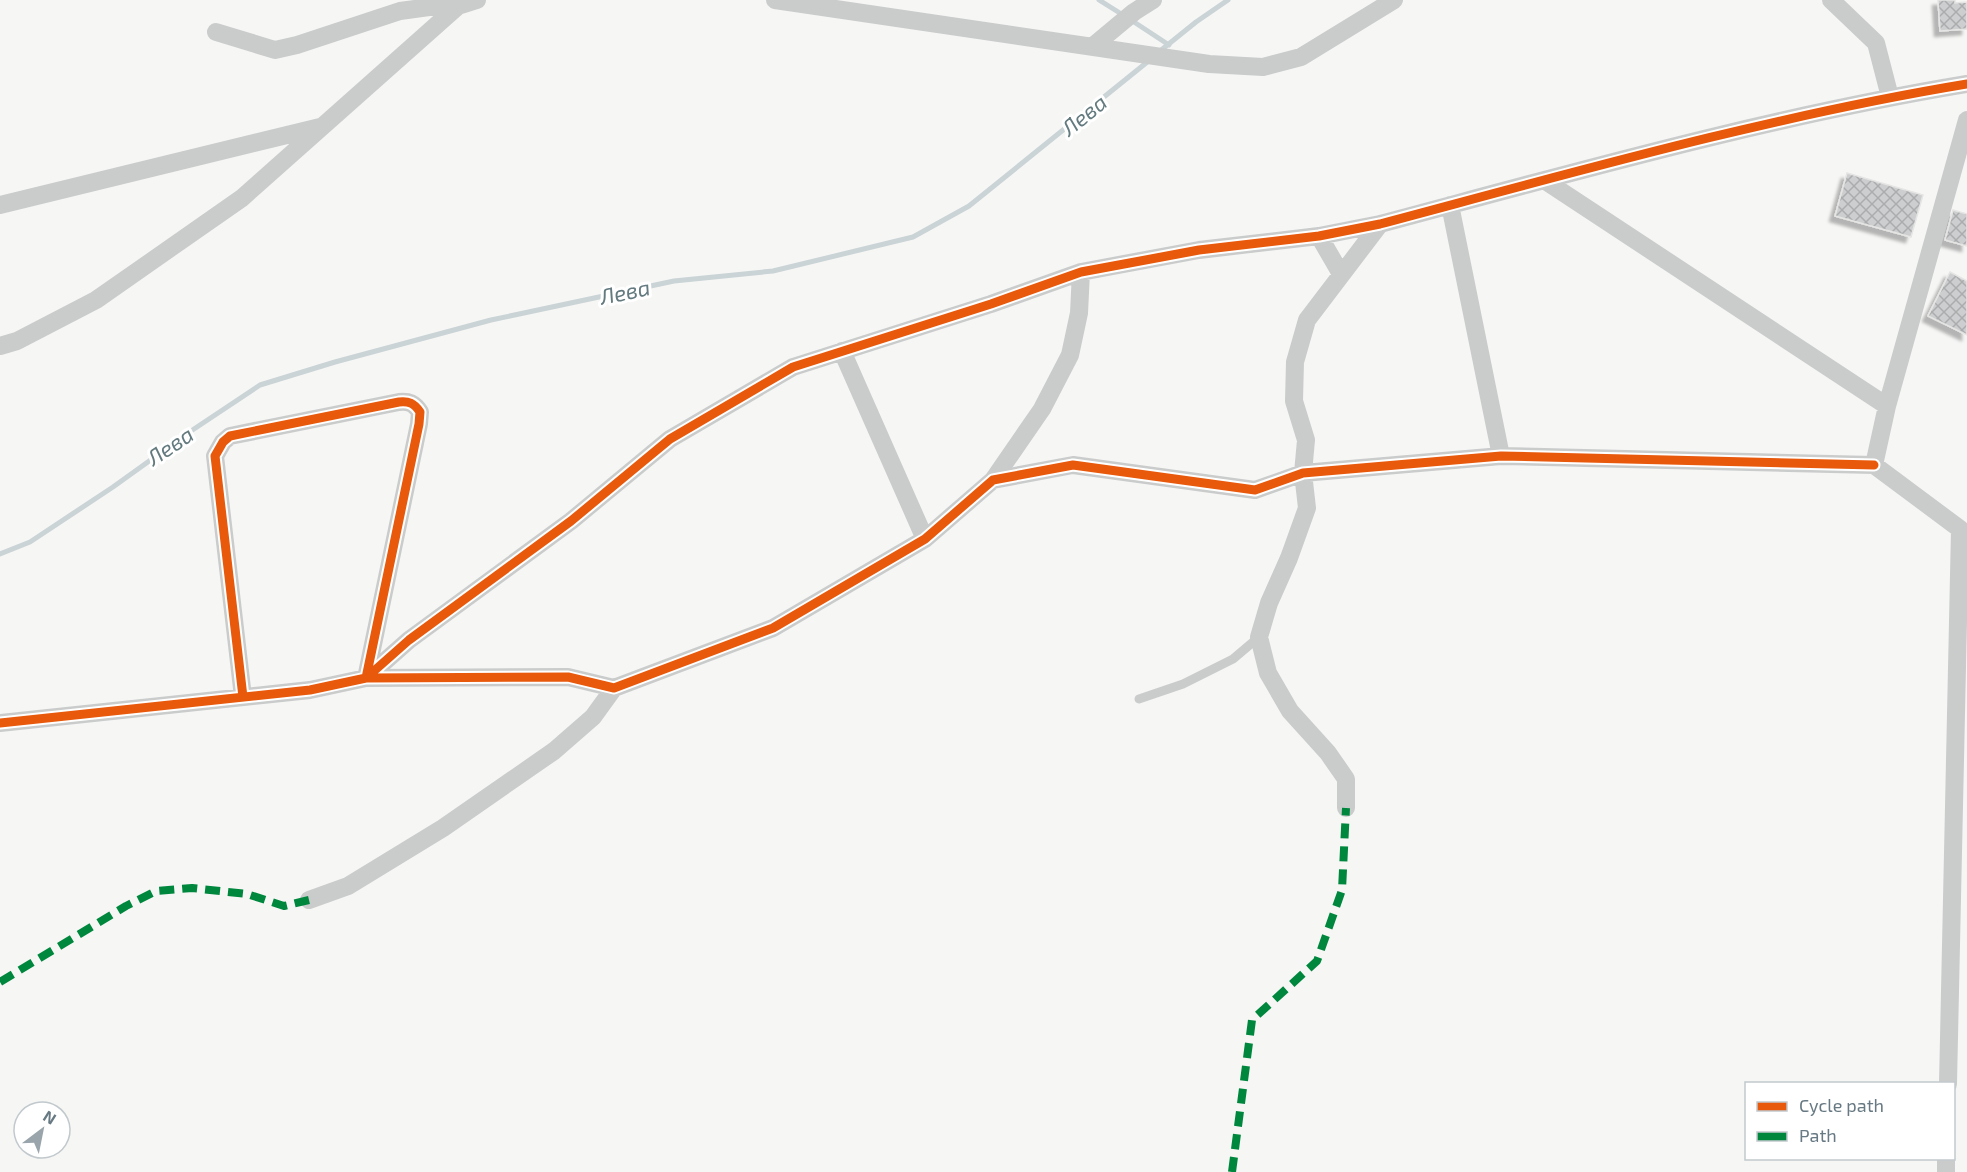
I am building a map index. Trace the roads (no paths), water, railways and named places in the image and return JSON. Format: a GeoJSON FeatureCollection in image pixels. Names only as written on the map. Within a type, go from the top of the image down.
{"type":"FeatureCollection","features":[{"type":"Feature","properties":{"kind":"street"},"geometry":{"type":"LineString","coordinates":[[216,32],[275,50],[400,11],[458,6],[477,0]]}},
{"type":"Feature","properties":{"kind":"street"},"geometry":{"type":"LineString","coordinates":[[775,0],[1114,51],[1209,64],[1263,67],[1301,57],[1394,0]]}},
{"type":"Feature","properties":{"kind":"street"},"geometry":{"type":"LineString","coordinates":[[1092,47],[1134,12],[1153,0]]}},
{"type":"Feature","properties":{"kind":"street"},"geometry":{"type":"LineString","coordinates":[[1831,0],[1876,43],[1890,97]]}},
{"type":"Feature","properties":{"kind":"street"},"geometry":{"type":"LineString","coordinates":[[0,346],[17,341],[96,300],[242,198],[458,6]]}},
{"type":"Feature","properties":{"kind":"street"},"geometry":{"type":"LineString","coordinates":[[366,678],[409,640],[571,521],[670,439],[793,367],[992,304],[1081,272],[1198,250],[1319,236],[1380,224],[1766,123],[1890,97],[1967,84]]}},
{"type":"Feature","properties":{"kind":"street"},"geometry":{"type":"LineString","coordinates":[[1874,465],[1887,406],[1967,120]]}},
{"type":"Feature","properties":{"kind":"street"},"geometry":{"type":"LineString","coordinates":[[0,205],[322,127]]}},
{"type":"Feature","properties":{"kind":"street"},"geometry":{"type":"LineString","coordinates":[[1544,180],[1887,406]]}},
{"type":"Feature","properties":{"kind":"street"},"geometry":{"type":"LineString","coordinates":[[1450,206],[1501,456]]}},
{"type":"Feature","properties":{"kind":"street"},"geometry":{"type":"LineString","coordinates":[[1346,807],[1346,779],[1328,753],[1290,711],[1268,673],[1259,637],[1269,603],[1289,558],[1307,508],[1303,473],[1306,440],[1294,401],[1295,362],[1307,320],[1380,224]]}},
{"type":"Feature","properties":{"kind":"street"},"geometry":{"type":"LineString","coordinates":[[1319,236],[1341,274]]}},
{"type":"Feature","properties":{"kind":"street"},"geometry":{"type":"LineString","coordinates":[[309,900],[348,886],[443,828],[554,751],[593,717],[614,688],[773,628],[924,539],[993,480],[1042,409],[1070,355],[1079,313],[1081,272]]}},
{"type":"Feature","properties":{"kind":"street"},"geometry":{"type":"LineString","coordinates":[[842,351],[924,539]]}},
{"type":"Feature","properties":{"kind":"street"},"geometry":{"type":"LineString","coordinates":[[243,697],[215,456],[223,442],[230,436],[406,401],[415,405],[420,412],[419,424],[366,678]]}},
{"type":"Feature","properties":{"kind":"street"},"geometry":{"type":"LineString","coordinates":[[993,480],[1073,465],[1255,490],[1303,473],[1501,456],[1874,465],[1963,528],[1959,941],[1948,1082]]}},
{"type":"Feature","properties":{"kind":"street"},"geometry":{"type":"LineString","coordinates":[[0,723],[310,690],[366,678],[568,677],[614,688]]}},
{"type":"Feature","properties":{"kind":"lane"},"geometry":{"type":"LineString","coordinates":[[1139,699],[1183,684],[1233,659],[1259,637]]}},
{"type":"Feature","properties":{"kind":"waterway"},"geometry":{"type":"LineString","coordinates":[[1099,0],[1123,15]]}},
{"type":"Feature","properties":{"kind":"waterway","name":"Лева"},"geometry":{"type":"LineString","coordinates":[[1160,51],[1228,0]]}},
{"type":"Feature","properties":{"kind":"waterway"},"geometry":{"type":"LineString","coordinates":[[1131,20],[1169,45]]}},
{"type":"Feature","properties":{"kind":"waterway","name":"Лева"},"geometry":{"type":"LineString","coordinates":[[0,554],[30,542],[260,385],[335,362],[491,320],[674,281],[773,271],[913,237],[969,206],[1151,59]]}}]}
